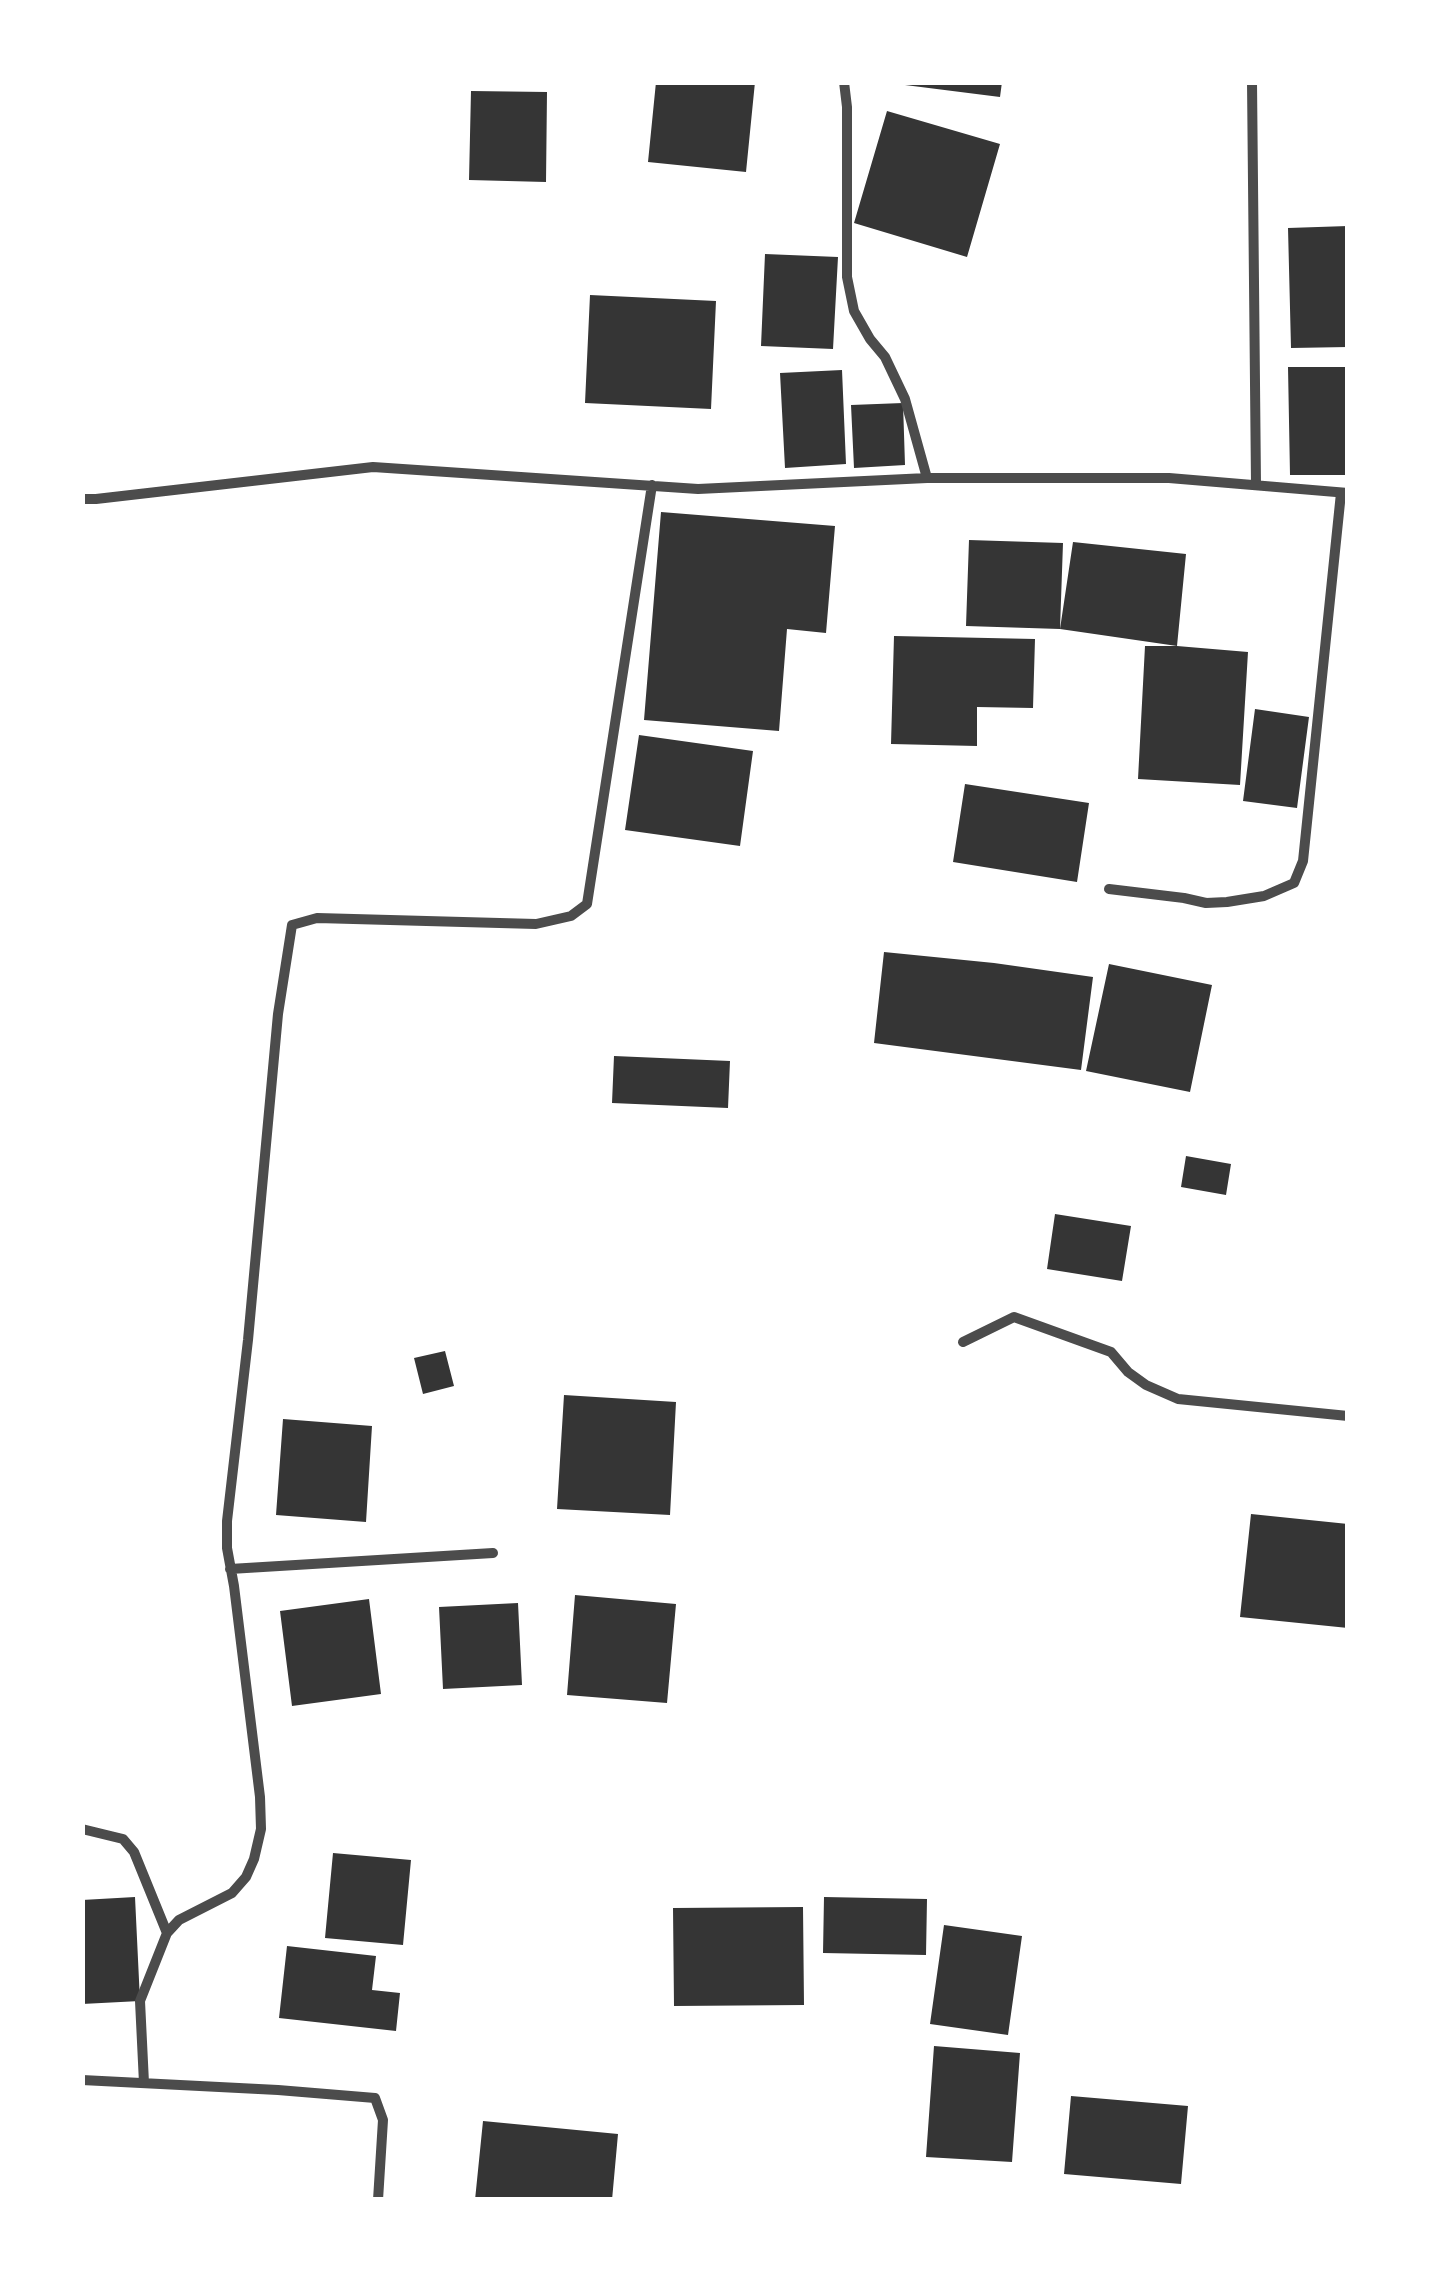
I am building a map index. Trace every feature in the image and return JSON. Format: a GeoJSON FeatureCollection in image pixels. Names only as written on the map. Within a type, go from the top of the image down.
{"type":"FeatureCollection","features":[{"type":"Feature","properties":{"kind":"street"},"geometry":{"type":"LineString","coordinates":[[844,82],[846,277],[854,311],[885,357],[905,399],[928,478]]}},
{"type":"Feature","properties":{"kind":"street"},"geometry":{"type":"LineString","coordinates":[[1252,82],[1256,484]]}},
{"type":"Feature","properties":{"kind":"street"},"geometry":{"type":"LineString","coordinates":[[82,499],[372,467],[698,489],[928,478],[1169,478],[1344,493],[1303,862],[1294,882],[1264,896],[1206,903],[1109,889]]}},
{"type":"Feature","properties":{"kind":"street"},"geometry":{"type":"LineString","coordinates":[[144,2083],[140,2001],[168,1933],[179,1920],[232,1893],[246,1878],[261,1829],[226,1548],[226,1521],[248,1340],[278,1014],[292,924],[317,918],[536,924],[570,916],[587,904],[652,485]]}},
{"type":"Feature","properties":{"kind":"street"},"geometry":{"type":"LineString","coordinates":[[964,1342],[1014,1317],[1111,1352],[1146,1385],[1178,1399],[1348,1416]]}},
{"type":"Feature","properties":{"kind":"street"},"geometry":{"type":"LineString","coordinates":[[230,1569],[493,1553]]}},
{"type":"Feature","properties":{"kind":"street"},"geometry":{"type":"LineString","coordinates":[[82,1829],[123,1839],[134,1852],[168,1933]]}},
{"type":"Feature","properties":{"kind":"street"},"geometry":{"type":"LineString","coordinates":[[82,2080],[376,2098],[384,2120],[378,2200]]}},
{"type":"Feature","properties":{"kind":"building"},"geometry":{"type":"Polygon","coordinates":[[[656,82],[755,82],[746,172],[648,162],[656,82]]]}},
{"type":"Feature","properties":{"kind":"building"},"geometry":{"type":"Polygon","coordinates":[[[905,82],[1002,82],[1000,97],[905,82]]]}},
{"type":"Feature","properties":{"kind":"building"},"geometry":{"type":"Polygon","coordinates":[[[471,91],[547,92],[546,182],[469,180],[471,91]]]}},
{"type":"Feature","properties":{"kind":"building"},"geometry":{"type":"Polygon","coordinates":[[[887,111],[1000,144],[967,257],[854,223],[887,111]]]}},
{"type":"Feature","properties":{"kind":"building"},"geometry":{"type":"Polygon","coordinates":[[[1348,226],[1348,347],[1291,348],[1288,228],[1348,226]]]}},
{"type":"Feature","properties":{"kind":"building"},"geometry":{"type":"Polygon","coordinates":[[[765,254],[838,257],[833,349],[761,346],[765,254]]]}},
{"type":"Feature","properties":{"kind":"building"},"geometry":{"type":"Polygon","coordinates":[[[590,295],[716,301],[711,409],[585,403],[590,295]]]}},
{"type":"Feature","properties":{"kind":"building"},"geometry":{"type":"Polygon","coordinates":[[[1288,367],[1348,367],[1348,475],[1290,475],[1288,367]]]}},
{"type":"Feature","properties":{"kind":"building"},"geometry":{"type":"Polygon","coordinates":[[[842,370],[846,464],[785,468],[780,373],[842,370]]]}},
{"type":"Feature","properties":{"kind":"building"},"geometry":{"type":"Polygon","coordinates":[[[903,403],[905,465],[854,468],[851,405],[903,403]]]}},
{"type":"Feature","properties":{"kind":"building"},"geometry":{"type":"Polygon","coordinates":[[[661,512],[835,526],[826,633],[787,629],[779,731],[644,720],[661,512]]]}},
{"type":"Feature","properties":{"kind":"building"},"geometry":{"type":"Polygon","coordinates":[[[969,540],[1063,543],[1060,629],[966,626],[969,540]]]}},
{"type":"Feature","properties":{"kind":"building"},"geometry":{"type":"Polygon","coordinates":[[[1073,542],[1186,554],[1177,646],[1060,629],[1073,542]]]}},
{"type":"Feature","properties":{"kind":"building"},"geometry":{"type":"Polygon","coordinates":[[[894,636],[1035,639],[1033,708],[977,707],[977,746],[891,744],[894,636]]]}},
{"type":"Feature","properties":{"kind":"building"},"geometry":{"type":"Polygon","coordinates":[[[1145,646],[1248,652],[1240,785],[1138,779],[1145,646]]]}},
{"type":"Feature","properties":{"kind":"building"},"geometry":{"type":"Polygon","coordinates":[[[1255,709],[1309,717],[1297,808],[1243,801],[1255,709]]]}},
{"type":"Feature","properties":{"kind":"building"},"geometry":{"type":"Polygon","coordinates":[[[639,735],[753,751],[740,846],[625,830],[639,735]]]}},
{"type":"Feature","properties":{"kind":"building"},"geometry":{"type":"Polygon","coordinates":[[[965,784],[1089,803],[1077,882],[953,862],[965,784]]]}},
{"type":"Feature","properties":{"kind":"building"},"geometry":{"type":"Polygon","coordinates":[[[884,952],[1093,977],[1081,1070],[874,1043],[884,952]]]}},
{"type":"Feature","properties":{"kind":"building"},"geometry":{"type":"Polygon","coordinates":[[[1109,964],[1212,985],[1190,1092],[1086,1071],[1109,964]]]}},
{"type":"Feature","properties":{"kind":"building"},"geometry":{"type":"Polygon","coordinates":[[[614,1056],[730,1061],[728,1108],[612,1103],[614,1056]]]}},
{"type":"Feature","properties":{"kind":"building"},"geometry":{"type":"Polygon","coordinates":[[[1186,1156],[1231,1164],[1226,1195],[1181,1187],[1186,1156]]]}},
{"type":"Feature","properties":{"kind":"building"},"geometry":{"type":"Polygon","coordinates":[[[1055,1214],[1131,1226],[1122,1281],[1047,1269],[1055,1214]]]}},
{"type":"Feature","properties":{"kind":"building"},"geometry":{"type":"Polygon","coordinates":[[[445,1351],[454,1386],[423,1394],[414,1358],[445,1351]]]}},
{"type":"Feature","properties":{"kind":"building"},"geometry":{"type":"Polygon","coordinates":[[[564,1395],[676,1402],[670,1515],[557,1509],[564,1395]]]}},
{"type":"Feature","properties":{"kind":"building"},"geometry":{"type":"Polygon","coordinates":[[[283,1419],[372,1426],[366,1522],[276,1515],[283,1419]]]}},
{"type":"Feature","properties":{"kind":"building"},"geometry":{"type":"Polygon","coordinates":[[[1251,1514],[1348,1524],[1348,1628],[1240,1617],[1251,1514]]]}},
{"type":"Feature","properties":{"kind":"building"},"geometry":{"type":"Polygon","coordinates":[[[575,1595],[676,1604],[667,1703],[567,1695],[575,1595]]]}},
{"type":"Feature","properties":{"kind":"building"},"geometry":{"type":"Polygon","coordinates":[[[369,1599],[381,1694],[292,1706],[280,1611],[369,1599]]]}},
{"type":"Feature","properties":{"kind":"building"},"geometry":{"type":"Polygon","coordinates":[[[518,1603],[522,1685],[443,1689],[439,1607],[518,1603]]]}},
{"type":"Feature","properties":{"kind":"building"},"geometry":{"type":"Polygon","coordinates":[[[333,1853],[411,1860],[403,1945],[325,1938],[333,1853]]]}},
{"type":"Feature","properties":{"kind":"building"},"geometry":{"type":"Polygon","coordinates":[[[135,1897],[140,2001],[82,2004],[82,1900],[135,1897]]]}},
{"type":"Feature","properties":{"kind":"building"},"geometry":{"type":"Polygon","coordinates":[[[824,1897],[927,1899],[926,1955],[823,1953],[824,1897]]]}},
{"type":"Feature","properties":{"kind":"building"},"geometry":{"type":"Polygon","coordinates":[[[803,1907],[804,2005],[674,2006],[673,1908],[803,1907]]]}},
{"type":"Feature","properties":{"kind":"building"},"geometry":{"type":"Polygon","coordinates":[[[944,1925],[1022,1936],[1008,2035],[930,2024],[944,1925]]]}},
{"type":"Feature","properties":{"kind":"building"},"geometry":{"type":"Polygon","coordinates":[[[287,1946],[376,1956],[372,1990],[400,1993],[396,2031],[279,2018],[287,1946]]]}},
{"type":"Feature","properties":{"kind":"building"},"geometry":{"type":"Polygon","coordinates":[[[934,2046],[1020,2053],[1012,2162],[926,2157],[934,2046]]]}},
{"type":"Feature","properties":{"kind":"building"},"geometry":{"type":"Polygon","coordinates":[[[1071,2096],[1188,2106],[1181,2184],[1064,2174],[1071,2096]]]}},
{"type":"Feature","properties":{"kind":"building"},"geometry":{"type":"Polygon","coordinates":[[[483,2121],[618,2134],[612,2200],[475,2200],[483,2121]]]}}]}
